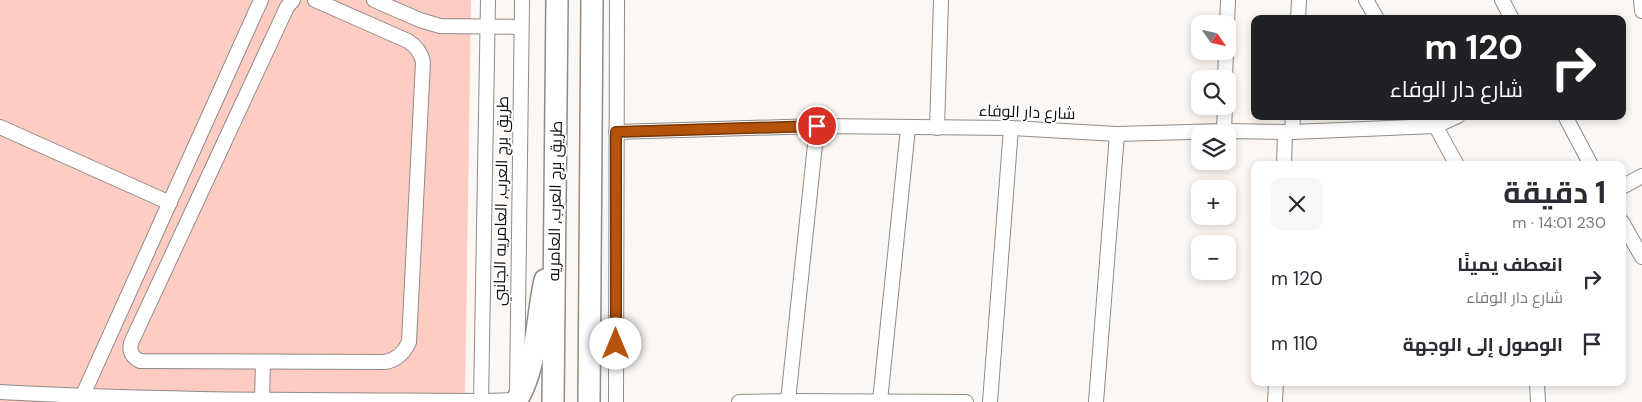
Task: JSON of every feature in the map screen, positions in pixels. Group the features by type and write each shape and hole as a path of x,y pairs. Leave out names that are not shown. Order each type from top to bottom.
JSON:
{"highway":[{"name":"طريق برج العرب, العامريه","path":"553,402 557,0"},
{"path":"589,402 592,0"},
{"path":"517,401 531,367 542,294 555,242"}],"street":[{"path":"82,396 261,0"},
{"path":"293,0 287,7 130,348 132,356 136,359 144,362 385,362 391,361 402,354 409,342 422,56 416,46 408,41 315,0"},
{"path":"374,0 430,23 449,27 521,27"},
{"path":"481,402 488,0"},
{"name":"طريق برج العرب, العامريه الجانبي","path":"517,401 522,0"},
{"path":"616,402 617,0"},
{"path":"937,128 941,0"},
{"path":"1227,15 1228,0"},
{"path":"1298,15 1299,0"},
{"path":"1366,0 1374,15"},
{"path":"1502,0 1510,15"},
{"path":"1641,0 1642,11"},
{"path":"1285,161 1292,120"},
{"path":"1567,120 1589,161"},
{"path":"1433,121 1455,161"},
{"name":"شارع دار الوفاء","path":"1236,131 1289,132 1433,121"},
{"path":"788,401 817,126"},
{"name":"شارع دار الوفاء","path":"616,132 817,126 1011,128 1117,134 1191,132"},
{"path":"0,127 170,203"},
{"path":"880,401 908,128"},
{"path":"990,402 1011,128"},
{"path":"1096,402 1117,134"},
{"path":"1626,185 1642,176"},
{"path":"1626,229 1642,257"},
{"path":"262,362 262,399"},
{"path":"1275,402 1276,386"},
{"path":"1537,386 1538,402"},
{"path":"0,392 82,396 517,401"},
{"path":"739,402 966,402"}],"shaded area":[{"path":"0,0 471,0 465,402 0,402"}],"route":[{"path":"616,344 616,132 817,126"}]}
